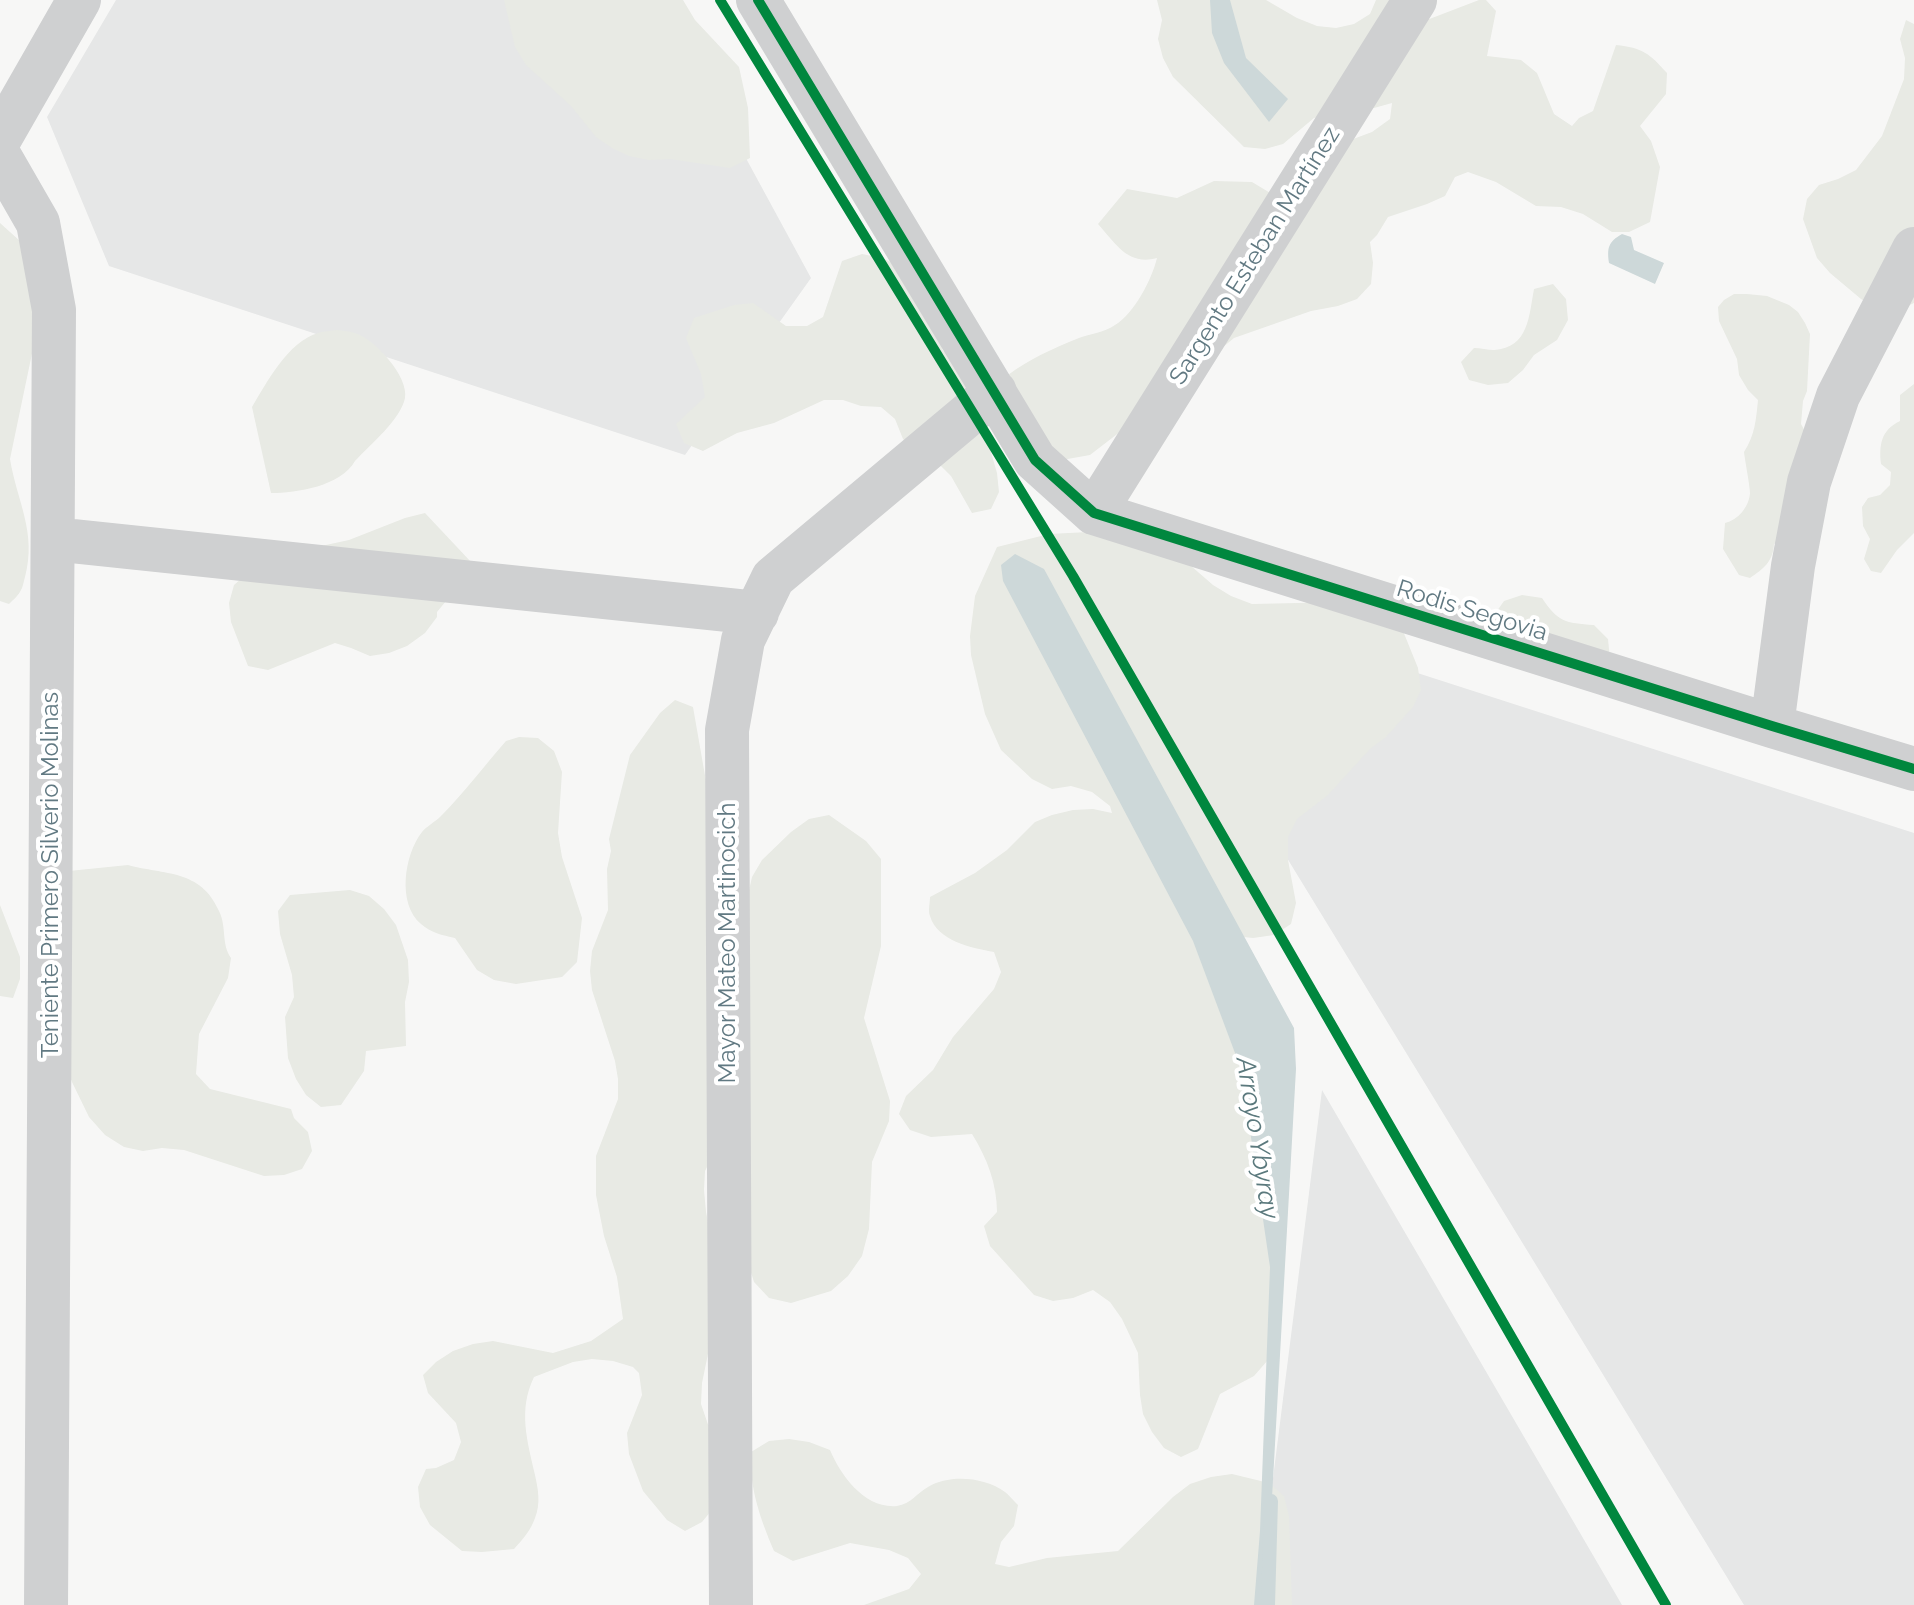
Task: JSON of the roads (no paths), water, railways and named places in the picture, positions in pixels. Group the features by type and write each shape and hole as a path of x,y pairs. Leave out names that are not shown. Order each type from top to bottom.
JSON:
{"street":[{"path":"0,138 79,0"},
{"name":"Rodis Segovia","path":"758,0 1035,460 1094,513 1914,769"},
{"name":"Sargento Esteban Martínez","path":"1094,513 1415,0"},
{"name":"Teniente Primero Silverio Molinas","path":"0,157 38,223 54,310 46,1605"},
{"path":"1772,726 1793,566 1809,482 1838,396 1914,249"},
{"name":"Mayor Mateo Martinocich","path":"731,1605 727,730 743,640 773,578 995,392"},
{"path":"53,539 757,613"}],"water":[{"path":"1210,0 1230,0 1246,58 1288,99 1269,122 1224,63 1212,33"},
{"path":"1622,234 1631,237 1634,250 1664,263 1655,284 1609,263 1610,246"},
{"path":"1015,554 1044,569 1294,1028 1296,1069 1266,1605 1254,1605 1260,1531 1270,1267 1241,1069 1193,941 1003,581 1001,565"}],"waterway":[{"name":"Arroyo Ybyray","path":"1268,1605 1271,1501"}]}
